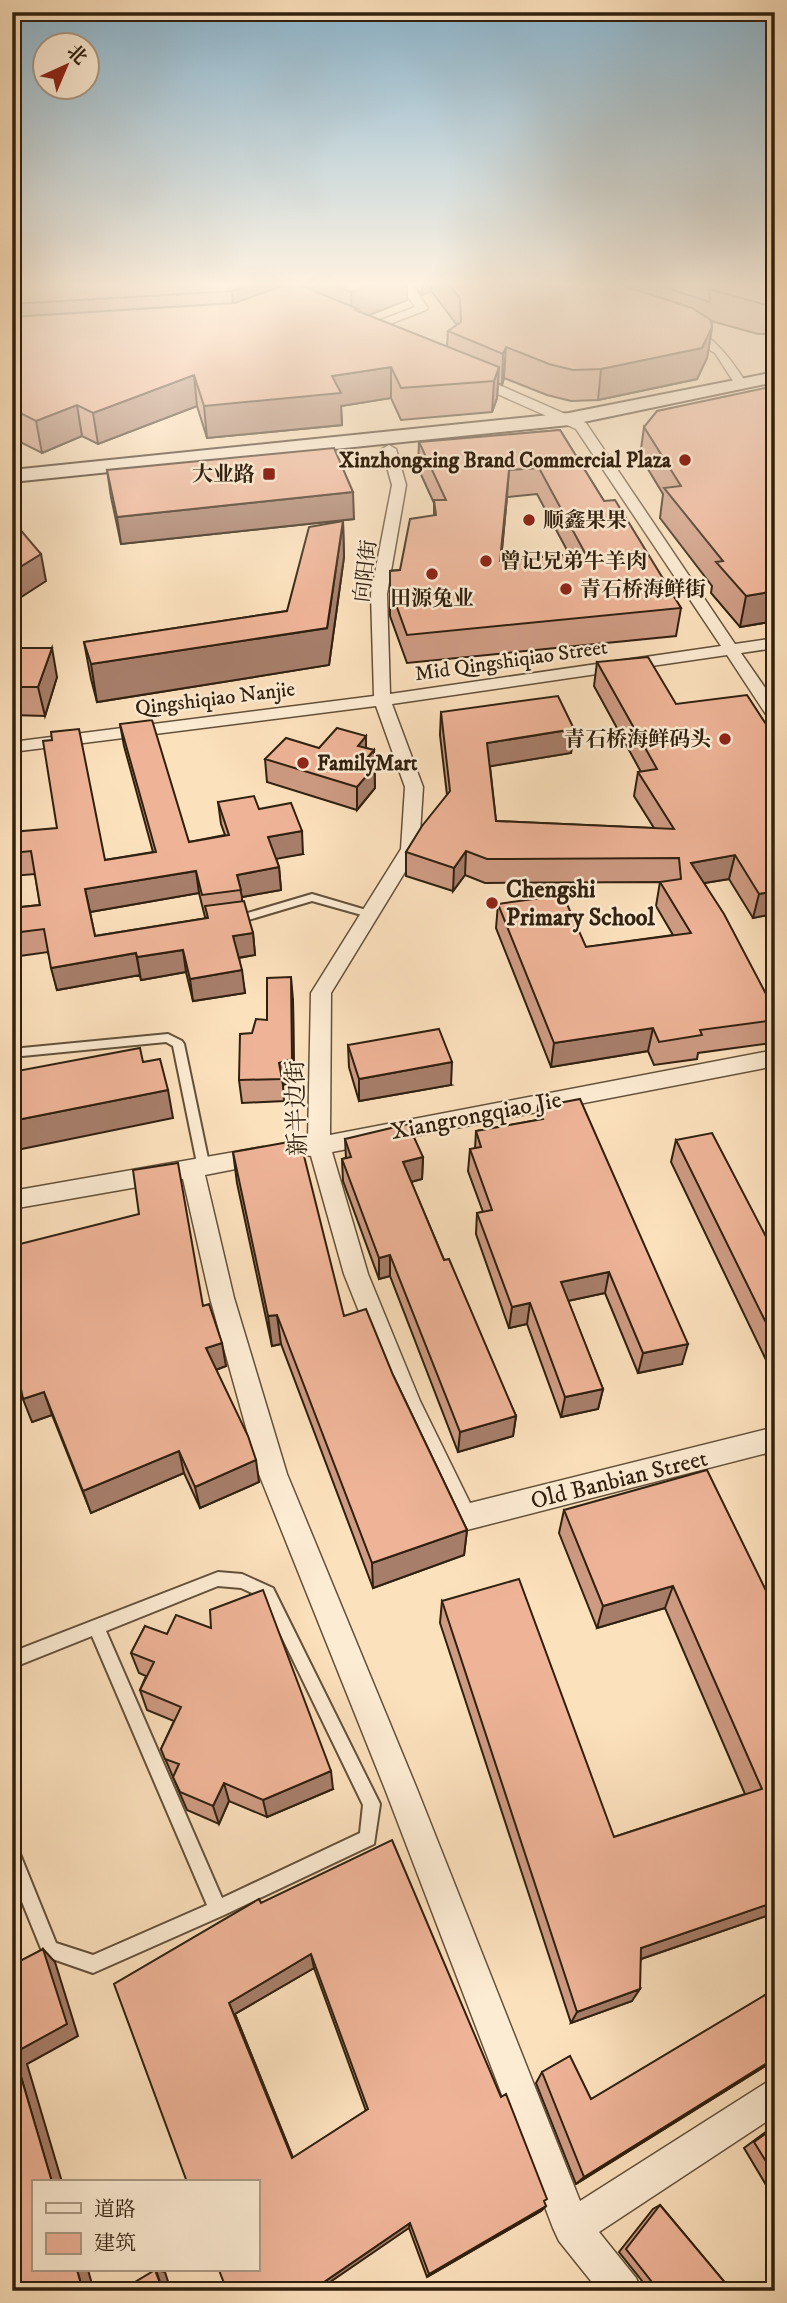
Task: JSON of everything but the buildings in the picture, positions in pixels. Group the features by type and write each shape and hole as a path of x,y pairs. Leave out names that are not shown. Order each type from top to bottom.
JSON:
{"main road":[{"path":"12,476 575,423 722,388"},
{"path":"12,487 389,449 575,423 767,388"}],"street":[{"path":"497,388 575,423 775,715"},
{"name":"向阳街","path":"382,700 379,594 399,485 389,449"},
{"path":"729,650 775,643"},
{"name":"Mid Qingshiqiao Street","path":"382,700 729,650"},
{"name":"Qingshiqiao Nanjie","path":"12,747 382,700"},
{"name":"新半边街","path":"382,700 414,787 410,849 321,993 319,1145 356,1274 408,1402 463,1518"},
{"name":"Xiangrongqiao Jie","path":"12,1200 198,1169 775,1058"},
{"path":"198,1169 222,1298 273,1474 406,1802 572,2228 622,2291"},
{"name":"Old Banbian Street","path":"463,1518 775,1439"},
{"path":"572,2228 775,2095"}],"lane":[{"path":"223,922 249,918 312,897 369,914"},
{"path":"12,1053 168,1038 178,1044 198,1169"},
{"path":"12,1660 218,1578 242,1581 268,1593 372,1804 368,1838 93,1964 50,1950 12,1855"},
{"path":"96,1627 218,1909"}],"place":[{"name":"Xinzhongxing Brand Commercial Plaza","path":"685,460"},
{"name":"大业路","path":"269,474"},
{"name":"顺鑫果果","path":"529,520"},
{"name":"曾记兄弟牛羊肉","path":"486,561"},
{"name":"田源兔业","path":"432,574"},
{"name":"青石桥海鲜街","path":"566,589"},
{"name":"青石桥海鲜码头","path":"725,739"},
{"name":"FamilyMart","path":"303,763"},
{"name":"Chengshi Primary School","path":"492,903"}]}
